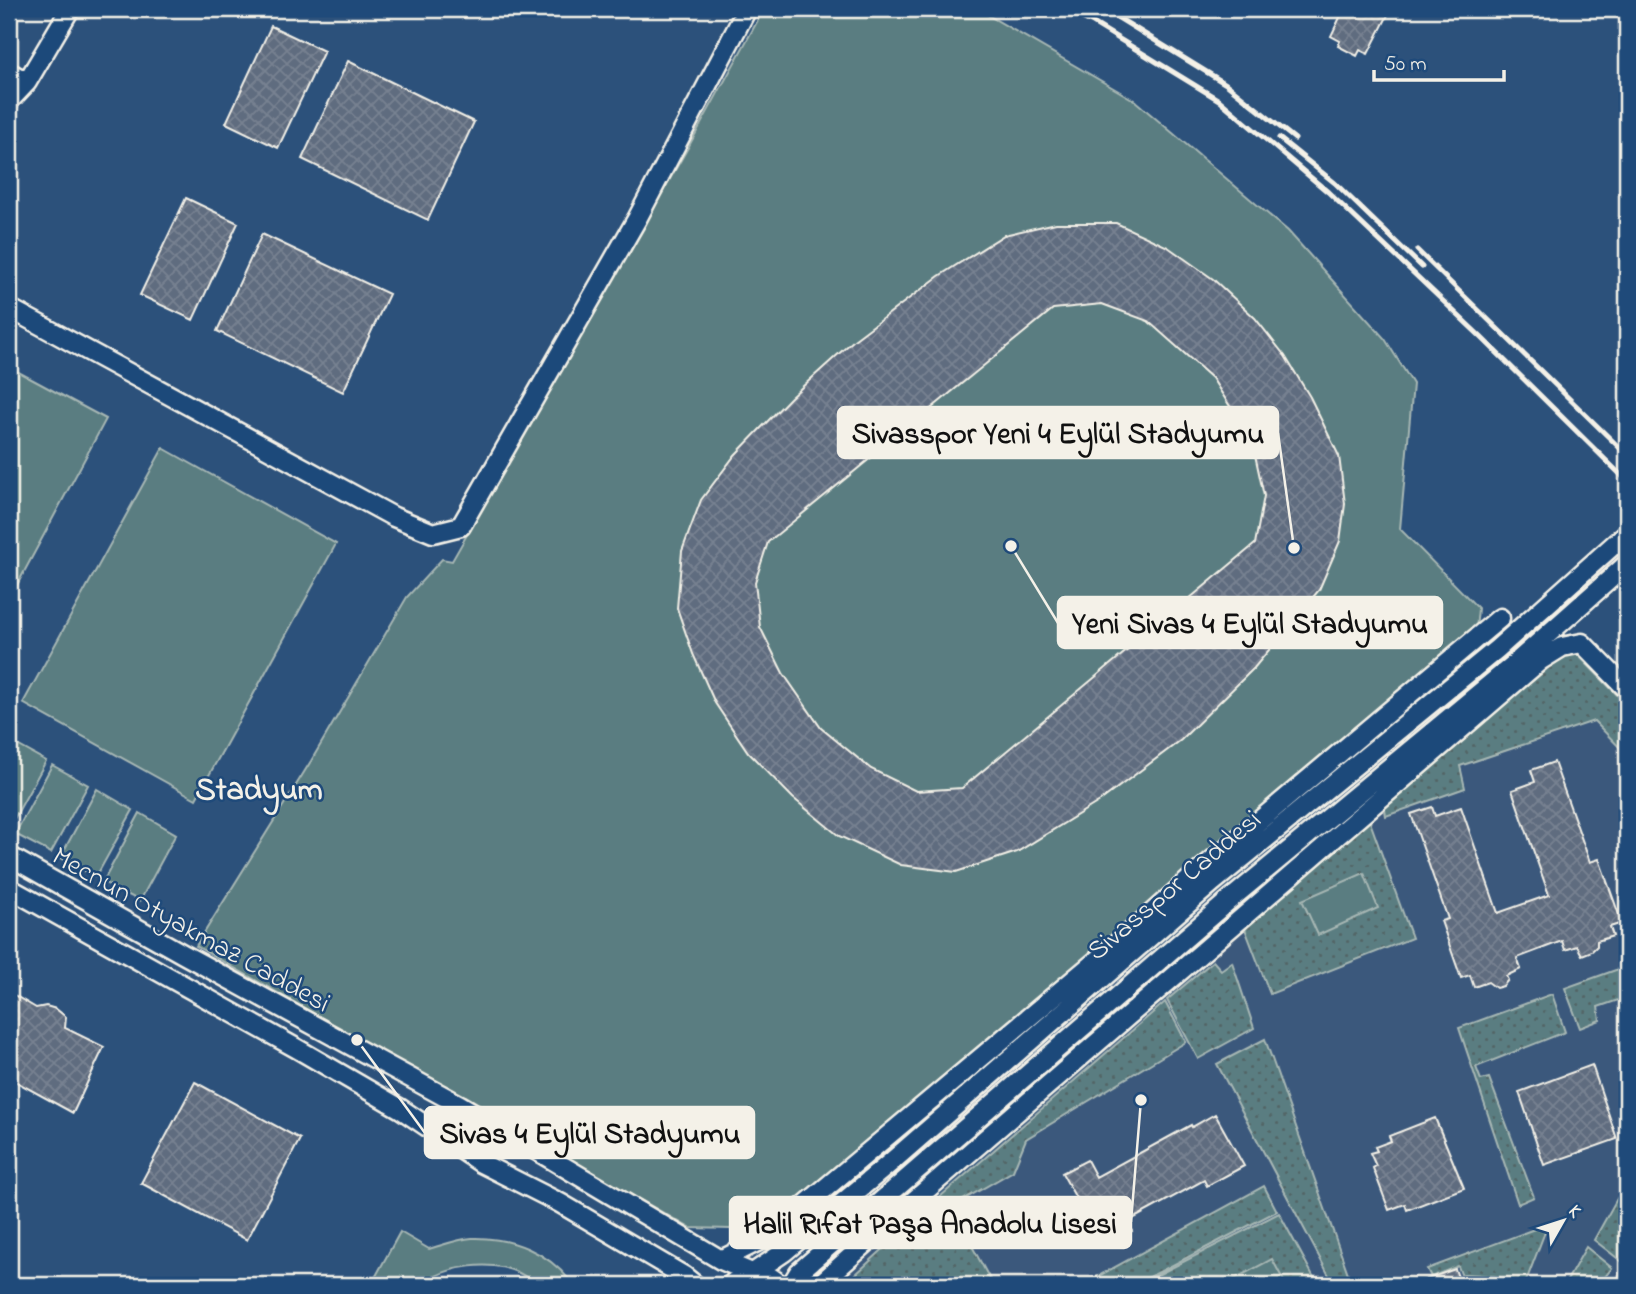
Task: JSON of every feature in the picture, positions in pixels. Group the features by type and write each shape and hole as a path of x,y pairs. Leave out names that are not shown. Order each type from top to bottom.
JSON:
{"street":[{"path":"9,100 27,82 70,9"},
{"path":"9,308 394,517 433,533 461,526 636,219 747,9"},
{"path":"9,72 27,82"},
{"name":"Sivasspor Caddesi","path":"731,1285 794,1243 890,1163 1213,883 1497,649 1627,533"},
{"name":"Sivasspor Caddesi","path":"791,1285 799,1272 1227,902 1512,666 1627,564"},
{"path":"721,1260 767,1237 1500,618"},
{"path":"819,1285 1541,660 1562,647 1581,643 1627,689"},
{"name":"Mecnun Otyakmaz Caddesi","path":"9,856 460,1105 721,1260 752,1273 768,1276 780,1285"},
{"name":"Mecnun Otyakmaz Caddesi","path":"9,888 296,1048 401,1110 481,1163 571,1210 695,1285"}],"shaded area":[{"path":"1581,650 1627,696 1627,1285 840,1285 841,1280 1555,654"}],"green space":[{"path":"764,9 974,9 1134,100 1288,231 1385,339 1413,384 1400,529 1478,608 1476,630 772,1230 690,1228 196,946 311,761 407,597 442,559 452,561"},
{"path":"9,367 106,419 9,600"},
{"path":"163,448 336,544 196,799 23,703"},
{"path":"1555,654 1577,654 1627,705 1627,755 1594,721 1460,766 1465,788 1386,816 1384,804"},
{"path":"9,742 46,761 9,828"},
{"path":"52,765 88,785 51,853 15,834"},
{"path":"97,789 133,810 96,877 60,858"},
{"path":"140,813 176,834 140,901 103,882"},
{"path":"1369,819 1412,938 1270,994 1244,926"},
{"path":"1364,873 1378,908 1318,935 1302,900"},
{"path":"1213,961 1221,970 1232,962 1254,1028 1198,1059 1167,1000"},
{"path":"1627,966 1627,997 1598,1007 1600,1020 1580,1028 1565,988"},
{"path":"1552,994 1565,1032 1476,1067 1481,1080 1489,1078 1534,1197 1518,1204 1459,1028"},
{"path":"1165,1002 1186,1042 1026,1139 1013,1171 951,1207 993,1285 844,1285 941,1196"},
{"path":"1265,1039 1352,1285 1334,1285 1217,1064"},
{"path":"1264,1186 1277,1211 1134,1285 1082,1285"},
{"path":"1627,1193 1627,1258 1621,1261 1594,1240 1619,1195"},
{"path":"1279,1213 1318,1285 1178,1285 1177,1282 1171,1285 1138,1285"},
{"path":"1548,1224 1525,1284 1493,1276 1461,1274 1458,1266 1431,1277 1427,1269"},
{"path":"400,1232 429,1249 472,1238 515,1244 541,1255 564,1273 573,1285 539,1285 510,1269 470,1266 444,1273 422,1285 371,1285"},
{"path":"1586,1247 1612,1268 1605,1277 1612,1285 1565,1284"},
{"path":"1272,1259 1286,1285 1223,1285"}],"building":[{"path":"1344,9 1391,9 1368,54 1360,50 1357,56 1338,46 1340,41 1331,36"},
{"path":"271,26 324,51 278,148 226,123"},
{"path":"348,61 474,122 428,220 302,159"},
{"path":"186,198 238,223 193,320 140,295"},
{"path":"1056,223 1116,223 1168,247 1213,279 1255,318 1285,356 1310,397 1339,456 1345,504 1340,541 1319,590 1254,668 1181,740 1100,801 1017,852 956,872 901,865 839,836 793,798 748,752 715,703 693,654 677,608 682,551 701,500 735,455 791,397 854,340 939,276 1004,235","holes":["1102,304 1148,321 1212,378 1252,441 1264,496 1255,544 962,788 916,791 871,769 821,728 783,673 760,627 755,582 768,542 1053,309"]},
{"path":"262,234 389,294 343,392 217,331"},
{"path":"1554,762 1590,862 1599,859 1622,923 1610,927 1613,936 1597,941 1597,946 1592,951 1582,955 1577,946 1565,950 1562,941 1517,958 1521,969 1506,976 1508,980 1503,986 1496,988 1488,982 1474,987 1470,975 1461,978 1441,921 1448,919 1411,814 1432,807 1435,816 1461,807 1498,913 1549,895 1512,790 1535,782 1531,770"},
{"path":"9,992 36,1008 46,1006 56,1009 66,1017 65,1028 104,1047 73,1113 9,1078"},
{"path":"1592,1065 1617,1139 1544,1165 1519,1092"},
{"path":"195,1082 300,1139 247,1240 141,1183"},
{"path":"1215,1114 1244,1166 1207,1186 1204,1180 1127,1222 1132,1231 1118,1238 1116,1234 1101,1243 1062,1173 1087,1160 1096,1177"},
{"path":"1435,1118 1464,1188 1407,1210 1405,1204 1389,1210 1370,1153 1377,1151 1375,1147 1391,1141 1389,1136"},
{"path":"1455,1269 1461,1285 1416,1285 1416,1283"}],"railway":[{"path":"1062,9 1093,23 1219,100 1328,192 1627,481"},
{"path":"1104,9 1226,84 1295,139"},
{"path":"1279,138 1335,183 1422,267"},
{"path":"1417,250 1627,455"}],"place":[{"name":"Yeni Sivas 4 Eylül Stadyumu","path":"1011,546"},
{"name":"Sivasspor Yeni 4 Eylül Stadyumu","path":"1294,548"},
{"name":"Sivas 4 Eylül Stadyumu","path":"357,1040"},
{"name":"Halil Rıfat Paşa Anadolu Lisesi","path":"1141,1100"}],"district":[{"name":"Stadyum","path":"259,788"}]}
